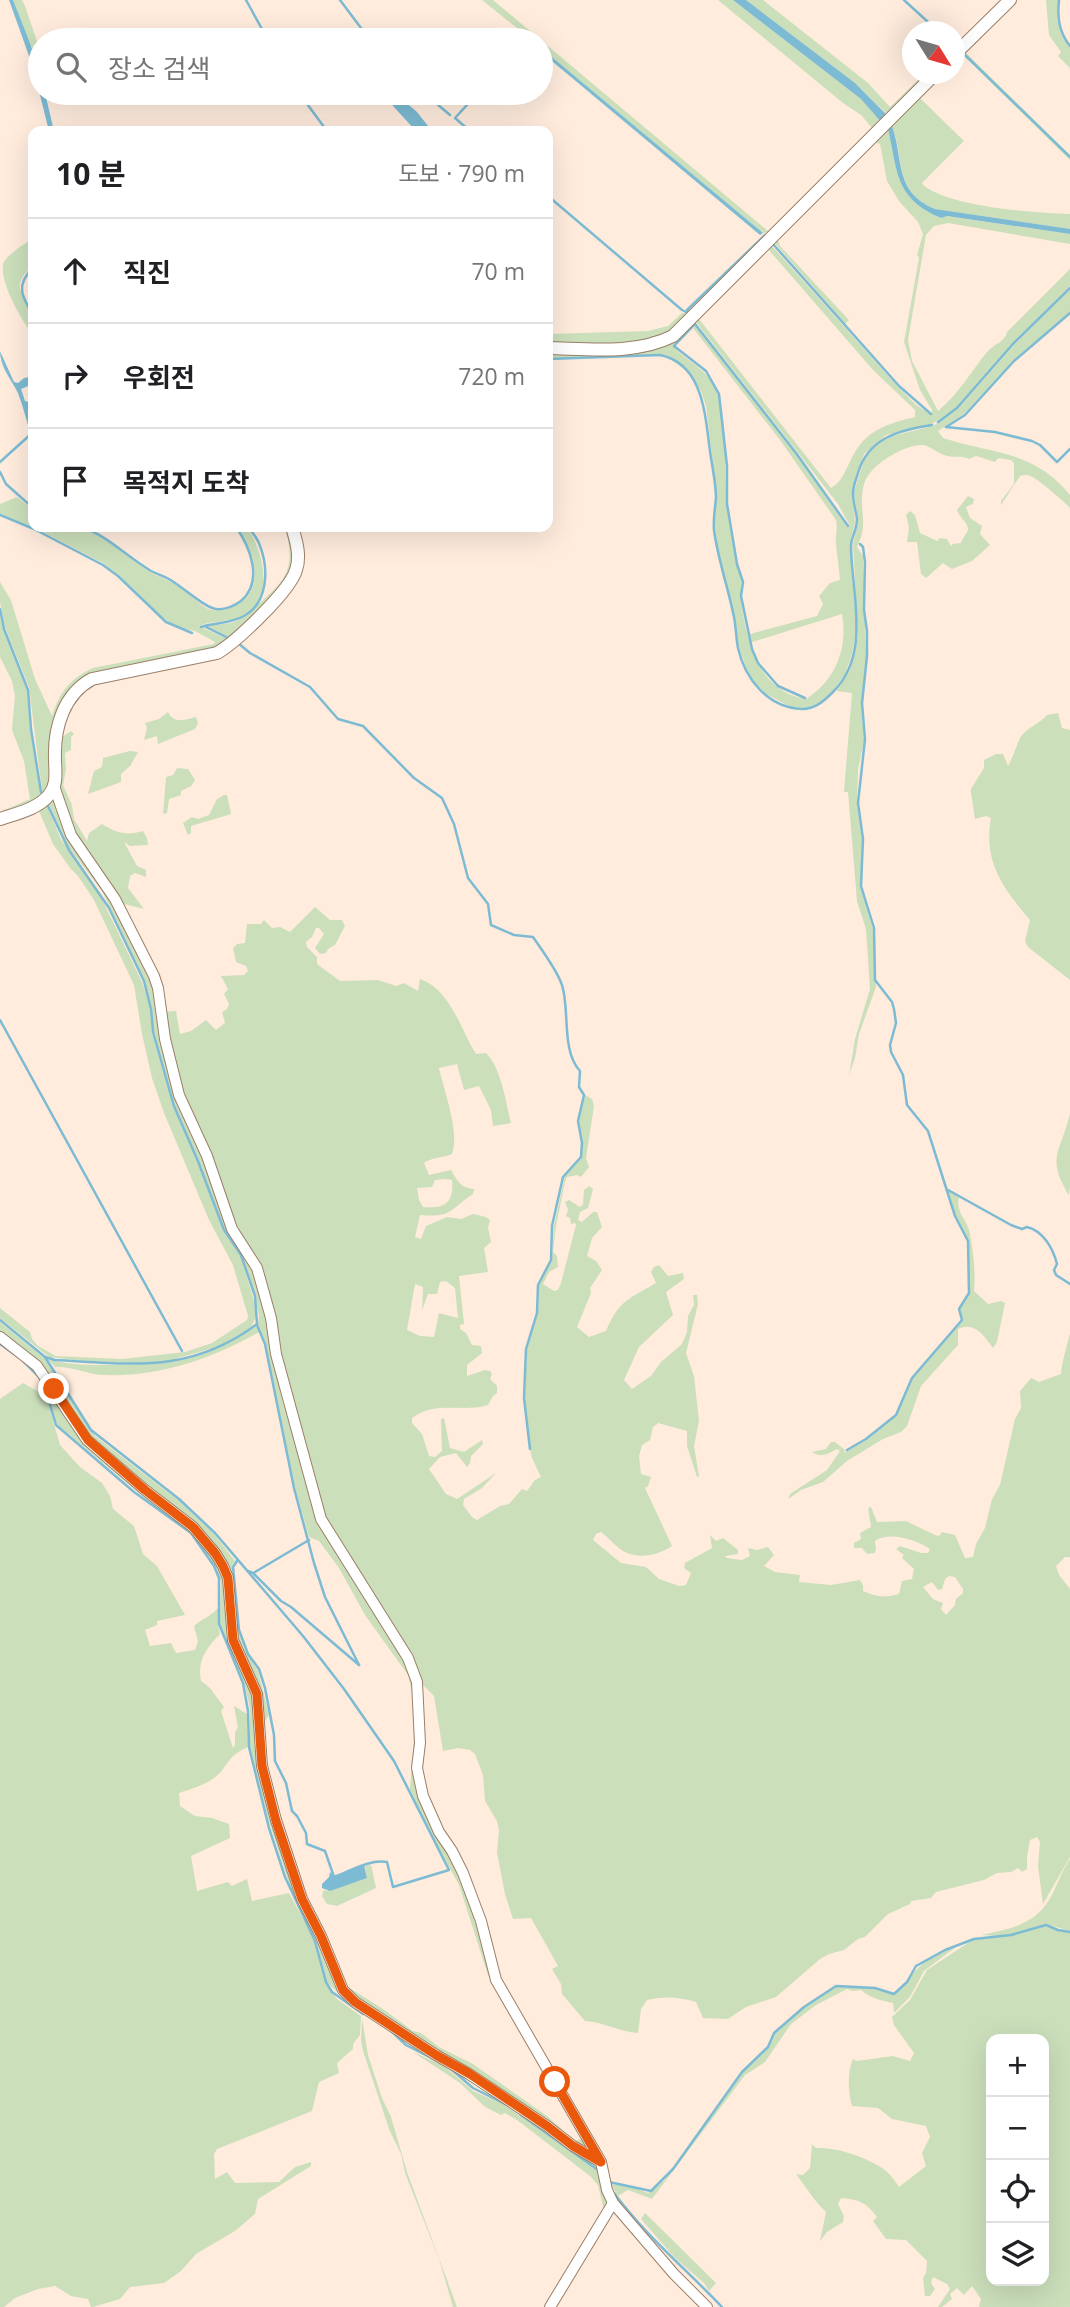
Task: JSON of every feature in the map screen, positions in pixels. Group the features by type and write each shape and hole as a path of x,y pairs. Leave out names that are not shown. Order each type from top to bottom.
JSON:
{"street":[{"path":"965,44 1010,0"},
{"path":"553,348 642,347 673,336 925,84"},
{"path":"0,820 32,807 47,797 54,786 55,738 67,703 80,685 102,676 217,653 231,645 290,582 299,555 293,532"},
{"path":"54,786 71,835 115,899 154,976 165,1039 179,1095 207,1156 232,1229 257,1268 271,1318 276,1354 321,1519 414,1671 420,1713 418,1779 432,1818 452,1851 471,1894 496,1980 601,2162 612,2203 674,2274 707,2307"},
{"path":"0,1337 37,1366 88,1440 155,1499 193,1527 223,1566 228,1578 233,1640 257,1694 262,1766 276,1821 302,1899 321,1936 343,1990 355,2002 470,2074 573,2146 601,2162"},
{"path":"550,2307 612,2203"}],"green space":[{"path":"13,0 22,0 25,6 32,28 28,28 28,43"},
{"path":"482,0 493,0 527,28 517,28"},
{"path":"718,0 733,0 861,99 881,122 673,333 631,345 553,345 553,334 648,331 668,326 682,313 688,313 872,128 861,115"},
{"path":"746,0 763,0 868,83 890,107 914,84 921,84 887,114 855,83"},
{"path":"1046,0 1058,0 1057,19 1061,34 1070,48 1070,68 1058,56 1061,52 1049,35"},
{"path":"553,50 769,232 763,233 553,58"},
{"path":"965,52 1070,155 1070,160 965,57"},
{"path":"928,84 934,84 920,98 964,141 923,185 936,193 972,204 1070,214 1070,229 935,209 913,194 907,184 892,126 888,129 902,182 908,193 927,211 941,218 946,216 1070,234 1070,244 948,223 934,226 926,235 908,340 912,361 938,411 959,390 988,351 1002,341 1007,332 1070,269 1070,286 1013,343 957,407 932,424 886,435 864,454 852,492 855,522 851,539 851,566 857,627 852,654 845,674 833,691 808,708 791,707 768,695 754,683 745,665 738,644 730,596 723,578 716,535 714,518 717,497 706,406 701,391 690,374 665,355 553,358 553,351 669,340","holes":["874,142 880,144 887,181 899,201 918,222 923,234 917,255 919,258 904,342 920,390 932,410 932,415 916,405 898,387 772,246 775,243 845,324 849,320 780,246 778,240","768,249 873,370 915,410 915,417 873,432 860,444 842,477 831,488 699,319","696,322 838,504 850,526 847,527 795,453 696,325 693,328 780,440 836,520 840,580 830,583 819,596 823,604 817,616 750,634 752,642 842,614 843,639 838,662 825,682 806,699 776,686 766,675 747,632 741,580 728,516 720,402 713,383 703,371 673,346"]},
{"path":"28,242 28,271 20,286 28,306 28,328 13,302 3,272 3,264"},
{"path":"1070,289 1070,312 1014,360 965,413 938,431 943,438 1027,461 1042,469 1070,495 1070,508 1040,482 1026,475 1020,476 1001,505 1001,501 1014,484 1014,463 1011,460 998,458 995,462 976,456 969,459 951,457 923,445 907,448 889,457 873,470 864,484 863,530 857,547 863,556 866,657 861,704 864,740 858,770 857,803 862,840 861,889 873,930 876,987 859,1034 849,1075 855,1039 870,989 866,929 857,901 848,792 844,792 852,693 837,691 850,670 858,636 853,545 858,520 854,492 865,457 877,444 888,437 933,426 958,409 1015,344"},
{"path":"968,496 974,499 973,504 966,507 970,518 982,526 980,534 990,545 972,561 952,569 943,563 926,578 921,574 917,542 907,542 909,527 906,515 910,511 915,515 920,533 937,541 940,538 947,539 951,546 961,543 968,529 957,510"},
{"path":"17,497 28,506 28,525 0,514 0,504"},
{"path":"43,532 96,534 150,572 182,589 204,607 218,610 235,606 245,599 251,590 254,580 252,558 240,532 250,532 262,564 262,590 258,601 249,611 237,618 199,626 227,639 210,650 73,687 49,785 33,800 0,817 0,812 30,799 24,761 12,730 15,696 12,681 0,657 0,615 3,630 27,690 30,730 40,791 42,790 29,687 5,627 0,602 0,582 11,600 35,679 52,716 67,687 93,668 215,642 195,631 176,627 103,563"},
{"path":"286,532 289,532 293,559 290,571 261,611 227,639 206,626 231,623 245,617 273,591 288,568"},
{"path":"168,712 177,720 196,717 198,723 195,729 158,744 157,736 144,740 147,728 145,723 159,719"},
{"path":"1058,713 1062,728 1070,730 1070,980 1028,947 1025,941 1030,920 997,874 990,848 991,818 986,816 975,819 971,793 984,768 984,760 996,754 1003,754 1008,766 1020,738 1047,715"},
{"path":"71,731 74,734 71,737 71,750 65,753 63,785 72,805 74,819 87,841 89,833 102,824 122,833 143,831 148,845 130,846 124,842 137,866 146,870 146,877 135,873 130,876 128,888 144,909 120,903 80,845 59,799 61,738"},
{"path":"130,751 138,752 130,766 121,774 121,782 88,794 94,771 102,767 103,758"},
{"path":"177,768 188,769 195,780 191,786 181,791 181,795 169,799 167,813 163,814 166,777 173,775"},
{"path":"227,795 231,814 191,826 191,833 188,835 183,823 192,817 198,819 209,815 217,799"},
{"path":"48,799 56,802 80,858 107,893 154,989 175,1094 229,1229 253,1271 262,1300 283,1403 317,1518 406,1659 414,1683 416,1747 414,1777 417,1788 435,1832 468,1897 488,1969 498,1992 488,1975 459,1885 410,1789 414,1741 412,1692 408,1675 365,1615 339,1568 319,1541 309,1537 295,1487 266,1344 258,1324 255,1296 242,1254 224,1228 199,1160 175,1106 149,1004 152,1034 174,1108 198,1162 223,1231 241,1257 256,1317 251,1327 220,1346 161,1363 91,1362 49,1357 0,1318 0,1308 30,1332 38,1346 56,1356 122,1359 185,1352 212,1343 247,1320 248,1316 233,1265 209,1220 164,1113 152,1078 134,985 94,900 53,844 39,811 0,825 0,822 34,809","holes":["48,803 67,845 102,891 145,981 149,1002 100,895 61,839 46,804"]},
{"path":"315,907 330,920 342,920 345,926 335,945 326,953 320,954 315,948 324,934 319,928 316,928 306,942 307,947 317,957 317,964 340,981 378,980 396,986 404,983 418,991 420,979 430,984 454,1011 476,1054 486,1053 499,1076 511,1123 493,1126 491,1110 479,1086 464,1090 457,1064 439,1068 453,1123 454,1145 452,1154 424,1163 429,1175 451,1170 460,1183 474,1189 473,1194 450,1212 420,1215 415,1237 421,1239 426,1226 447,1217 461,1219 473,1214 490,1220 488,1228 491,1242 484,1248 488,1272 459,1276 464,1324 460,1325 460,1329 466,1333 472,1345 481,1346 482,1353 467,1365 467,1376 490,1371 490,1379 497,1386 497,1393 488,1405 440,1408 412,1418 412,1423 422,1434 429,1456 435,1457 442,1451 441,1419 444,1418 450,1448 464,1452 482,1440 483,1444 471,1456 467,1467 456,1453 440,1457 429,1469 446,1494 457,1499 496,1473 482,1488 464,1499 463,1505 477,1520 500,1506 509,1504 522,1489 527,1491 535,1480 541,1477 530,1448 525,1397 527,1348 538,1312 539,1284 552,1260 554,1226 565,1176 582,1156 579,1120 585,1095 592,1099 594,1106 586,1158 589,1167 581,1177 567,1177 565,1182 553,1252 557,1256 558,1267 549,1272 543,1284 554,1291 558,1290 576,1225 571,1224 570,1218 566,1216 568,1210 565,1202 569,1200 580,1207 583,1204 584,1190 589,1186 593,1189 588,1208 580,1212 578,1220 582,1222 593,1212 597,1212 602,1227 592,1238 587,1256 596,1261 602,1270 590,1288 591,1293 577,1327 589,1337 606,1331 620,1306 656,1283 651,1272 654,1267 659,1265 668,1276 683,1273 684,1279 666,1292 673,1315 639,1347 624,1380 632,1389 651,1376 661,1362 682,1344 687,1332 688,1316 694,1305 693,1295 697,1295 698,1304 686,1353 694,1376 699,1421 694,1446 699,1476 697,1477 687,1446 687,1431 658,1423 653,1427 650,1440 642,1445 639,1456 641,1474 651,1477 645,1488 672,1546 655,1554 635,1555 623,1551 601,1532 596,1534 593,1540 621,1563 646,1567 659,1579 679,1586 686,1585 691,1573 684,1568 685,1563 712,1548 710,1535 716,1541 723,1538 738,1550 738,1554 725,1556 727,1558 742,1560 750,1556 748,1548 757,1550 768,1547 774,1555 764,1566 775,1572 800,1575 799,1582 831,1585 860,1580 863,1591 876,1596 899,1594 902,1581 912,1579 914,1569 896,1549 900,1546 928,1553 930,1549 895,1537 875,1541 875,1553 867,1554 862,1548 854,1548 854,1543 861,1539 860,1533 871,1527 868,1508 871,1507 877,1522 906,1521 935,1535 939,1536 942,1532 955,1535 965,1558 973,1557 976,1544 985,1528 992,1499 1000,1485 1015,1419 1021,1408 1020,1391 1031,1378 1039,1382 1061,1374 1070,1333 1070,1557 1065,1557 1056,1566 1059,1575 1070,1589 1070,1857 1043,1904 1038,1866 1040,1842 1037,1837 1030,1840 1027,1869 1022,1872 1018,1868 1011,1872 997,1873 984,1880 936,1892 931,1898 911,1901 910,1904 888,1914 865,1937 844,1950 820,1959 776,1997 746,2007 728,2019 703,2018 696,2002 672,1998 654,1999 647,2000 641,2009 638,2033 631,2032 585,2021 562,1994 561,1984 552,1969 558,1966 531,1918 513,1919 497,1853 497,1821 485,1801 483,1775 475,1754 470,1750 458,1748 443,1751 434,1696 418,1680 326,1527 259,1268 233,1228 190,1118 163,1012 176,1011 180,1034 191,1031 206,1020 216,1030 225,1023 222,1012 229,1004 224,994 228,989 221,976 244,975 248,971 246,966 236,962 233,948 237,944 245,943 247,924 261,924 264,920 272,928 280,927 290,932","holes":["435,1180 452,1180 447,1203 437,1207 423,1207 417,1188 432,1187","446,1281 455,1288 458,1318 439,1313 434,1337 420,1336 407,1330 415,1284 423,1287 422,1310 428,1294 437,1294 440,1282","949,1576 955,1577 963,1589 963,1593 946,1615 941,1609 943,1603 933,1599 923,1587 932,1582 938,1590 942,1589"]},
{"path":"1070,1113 1069,1195 1058,1171 1057,1162"},
{"path":"948,1191 959,1197 960,1212 969,1229 974,1262 974,1291 988,1304 1001,1301 1005,1303 997,1342 993,1348 974,1328 958,1329 958,1345 921,1386 907,1426 901,1432 883,1439 847,1461 823,1482 801,1490 788,1499 790,1494 827,1470 840,1451 837,1449 821,1455 812,1452 826,1449 831,1442 835,1442 845,1450 844,1453 867,1440 897,1415 913,1378 962,1321 960,1308 969,1293 968,1240"},
{"path":"0,1322 45,1359 95,1436 179,1501 214,1534 235,1561 232,1565 238,1631 244,1648 258,1671 269,1715 265,1721 263,1763 262,1727 241,1656 221,1559 97,1447 59,1392 0,1335"},
{"path":"256,1326 259,1332 204,1358 145,1373 103,1375 55,1367 48,1359 93,1365 167,1362 202,1354"},
{"path":"0,1338 25,1356 44,1376 87,1443 201,1537 222,1567 232,1640 255,1694 261,1767 268,1797 301,1900 342,1991 341,1996 327,1982 316,1939 292,1893 268,1818 250,1747 250,1709 246,1690 220,1626 221,1582 216,1568 192,1532 146,1499 58,1425 42,1380 26,1362 0,1343"},
{"path":"23,1383 46,1396 60,1445 80,1467 102,1483 110,1496 113,1509 134,1526 143,1554 157,1566 185,1615 157,1621 157,1625 145,1630 150,1646 171,1643 176,1653 195,1650 198,1641 194,1626 218,1608 220,1634 204,1655 200,1667 201,1681 210,1688 224,1707 221,1711 233,1748 238,1728 234,1706 247,1714 248,1747 233,1756 214,1778 179,1793 180,1806 195,1816 229,1824 230,1838 191,1856 197,1891 228,1882 232,1886 247,1879 252,1901 289,1893 313,1937 329,1989 337,1999 361,2016 360,2035 353,2044 353,2049 337,2063 339,2073 319,2082 312,2111 217,2149 214,2154 215,2179 227,2172 235,2183 279,2182 295,2167 311,2162 311,2166 258,2199 255,2214 235,2231 196,2254 181,2271 164,2283 130,2287 120,2299 93,2307 88,2299 71,2296 55,2286 38,2289 0,2307 0,1399"},
{"path":"1070,1859 1070,1931 1046,1924 1010,1935 1043,1927 1070,1932 1070,2307 979,2307 981,2299 972,2286 964,2295 957,2288 950,2294 952,2299 938,2307 950,2289 947,2284 933,2277 931,2283 935,2289 930,2296 925,2296 923,2278 927,2261 906,2240 886,2239 873,2221 877,2217 862,2203 841,2198 838,2204 844,2216 843,2222 827,2232 820,2241 826,2212 796,2174 803,2175 810,2168 812,2144 816,2148 842,2151 870,2161 887,2172 899,2187 926,2166 922,2153 930,2137 926,2126 892,2119 878,2108 852,2106 849,2082 853,2059 857,2061 893,2056 910,2061 914,2053 894,2025 892,2017 910,2000 927,1970 974,1939 998,1936 981,1935 1019,1925 1043,1909"},
{"path":"371,1865 376,1888 337,1906 327,1904 322,1896 324,1889 326,1891 367,1878 365,1866"},
{"path":"306,1903 312,1909 348,1987 413,2031 421,2033 439,2047 473,2064 547,2116 575,2141 582,2139 585,2144 579,2147 550,2124 465,2067 441,2056 351,1996 345,1990"},
{"path":"957,1946 924,1971 910,1997 894,2013 893,2003 880,2000 861,1990 847,1989 816,2005 791,2024 765,2062 745,2075 652,2199 628,2190 618,2196 611,2184 629,2186 648,2193 664,2181 743,2072 769,2047 775,2033 804,2007 837,1986 875,1989 895,1995 929,1959"},
{"path":"362,2018 368,2055 382,2098 457,2307 453,2307 439,2259 405,2173 401,2154 389,2129 363,2051"},
{"path":"413,2052 444,2066 473,2091 503,2104 595,2169 605,2189 604,2211 598,2185 590,2176 517,2120 485,2107 460,2083"},
{"path":"645,2213 716,2283 709,2291 641,2219"}],"water":[{"path":"9,0 13,0 28,38 28,53"},
{"path":"733,0 746,0 855,83 887,115 881,122 861,99"},
{"path":"553,58 763,233 760,235 553,62"},
{"path":"42,105 48,105 53,126 48,126"},
{"path":"409,105 428,126 411,126 393,106"},
{"path":"892,126 903,174 913,194 922,202 935,209 1070,229 1070,234 947,216 941,218 926,210 915,202 901,182 888,129"},
{"path":"0,351 14,382 18,383 28,377 28,386 21,389 25,401 28,402 28,426 18,393 0,357"},
{"path":"364,1865 367,1878 330,1891 322,1888 330,1872 334,1877"}],"waterway":[{"path":"246,0 261,28"},
{"path":"340,0 361,28"},
{"path":"904,0 927,21"},
{"path":"1059,0 1060,24 1070,46"},
{"path":"965,55 1070,157"},
{"path":"308,105 323,126"},
{"path":"438,105 450,115"},
{"path":"464,126 455,118 467,105"},
{"path":"553,200 688,313 687,310 765,235"},
{"path":"773,244 899,386 931,414"},
{"path":"28,273 22,286 28,306"},
{"path":"938,422 957,408 1013,344 1070,288"},
{"path":"946,427 965,415 1014,361 1070,313"},
{"path":"805,698 778,686 758,663 752,649 741,596 743,582 737,564 727,504 727,466 719,394 706,371 674,346 695,324 796,453 848,526"},
{"path":"553,359 660,355 675,360 694,380 704,408 715,480 716,541 741,659 752,681 760,690 790,707 807,709 823,701 845,676 852,659 857,622 851,545 857,519 853,490 863,461 869,451 886,438 932,425"},
{"path":"946,427 995,432 1032,441 1057,462 1070,449"},
{"path":"0,462 28,437"},
{"path":"0,472 6,484 28,504"},
{"path":"0,515 28,527"},
{"path":"40,532 103,565 166,622 192,633"},
{"path":"92,532 206,605 219,609 241,601 252,584 250,554 239,532"},
{"path":"201,627 244,616 258,603 264,585 265,565 258,541 252,532"},
{"path":"847,1450 896,1415 912,1378 962,1320 959,1309 969,1293 968,1241 955,1216 928,1131 907,1105 903,1075 891,1052 890,1045 896,1023 894,1009 892,1002 875,980 874,928 861,886 863,839 858,803 865,739 862,703 867,631 864,610 865,562 860,544"},
{"path":"0,609 4,629 28,690 41,792"},
{"path":"206,627 228,638"},
{"path":"238,643 250,653 310,687 338,719 363,726 414,778 442,798 454,824 468,878 488,904 491,925 514,935 533,937 562,985 570,1052 580,1071 579,1087 584,1095 578,1121 582,1143 581,1157 563,1177 552,1226 551,1260 538,1285 537,1313 526,1349 524,1398 530,1449"},
{"path":"0,1320 45,1357 55,1360 136,1364 184,1358 208,1351 257,1324 255,1296 241,1255 224,1230 174,1106 153,1032 144,981 109,908 69,850 47,804"},
{"path":"0,1020 182,1351"},
{"path":"948,1190 1011,1225 1038,1232 1053,1252 1057,1264 1054,1270 1056,1275 1070,1284"},
{"path":"257,1325 265,1344 294,1488 314,1563 325,1597 359,1665"},
{"path":"0,1344 18,1357"},
{"path":"45,1357 91,1430 179,1499 215,1533 303,1636 394,1761 449,1870 393,1887 387,1862 367,1864 334,1877 325,1851 307,1844 306,1833 292,1811 286,1783 275,1761 274,1735 259,1669 248,1654 239,1630 233,1567 237,1561"},
{"path":"23,1361 38,1376"},
{"path":"44,1385 56,1425 134,1492 191,1533 214,1566 219,1578 219,1624 243,1683 248,1711 249,1747 269,1828 285,1877 315,1941 326,1982 332,1992 363,2014"},
{"path":"255,1572 309,1540"},
{"path":"248,1571 359,1665"},
{"path":"609,2182 651,2191 673,2169 742,2072 768,2047 774,2033 804,2007 836,1986 875,1988 894,1994 907,1982 916,1966 945,1950 974,1939 1011,1935 1046,1925 1070,1932"},
{"path":"390,2030 406,2045 443,2064"},
{"path":"451,2069 473,2088 507,2105"},
{"path":"521,2115 598,2170"},
{"path":"614,2193 652,2238 722,2307"}],"route":[{"path":"54,1389 77,1425 99,1452 193,1527 206,1540 223,1566 228,1578 233,1640 257,1694 262,1766 276,1821 302,1899 321,1936 343,1990 355,2002 470,2074 573,2146 601,2162 555,2082"}]}
